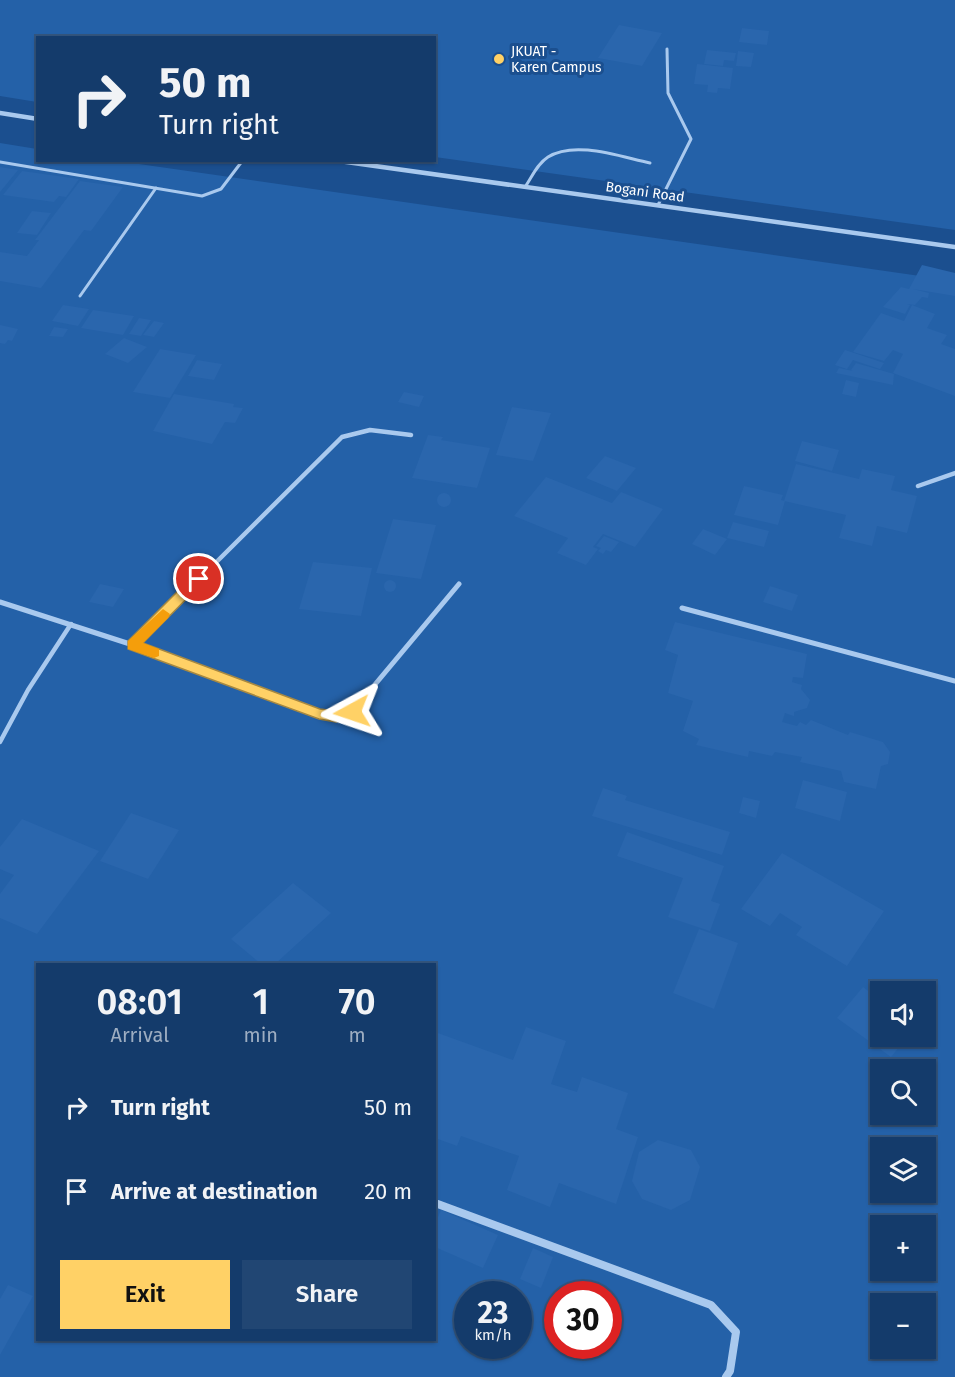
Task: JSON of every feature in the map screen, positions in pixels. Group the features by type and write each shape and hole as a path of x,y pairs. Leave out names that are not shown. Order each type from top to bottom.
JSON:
{"street":[{"path":"0,113 36,119"},
{"name":"Bogani Road","path":"346,162 955,246"},
{"path":"0,602 133,645 319,714 336,717 352,712 459,584"},
{"path":"682,608 955,681"},
{"path":"436,1203 711,1305 736,1332 730,1371 726,1377"}],"lane":[{"path":"658,205 691,139 668,93 667,49"},
{"path":"525,187 549,156 567,150 651,163"},
{"path":"0,162 156,188 213,195 221,191 242,162"},
{"path":"80,296 156,188"},
{"path":"133,645 342,438 370,429 411,435"},
{"path":"918,486 955,473"},
{"path":"0,742 28,690 71,624"}],"shaded area":[{"path":"0,0 955,0 955,230 436,157 436,36 36,36 36,102 0,96"},
{"path":"0,143 36,149 36,162 125,162 955,281 955,1377 0,1377"}],"building":[{"path":"619,25 662,33 642,66 598,58"},
{"path":"742,28 769,31 767,45 739,42"},
{"path":"707,50 736,53 734,61 724,60 723,66 704,64"},
{"path":"738,51 754,53 751,67 736,66"},
{"path":"697,64 733,68 730,89 718,88 717,93 707,92 708,85 694,84"},
{"path":"0,167 18,170 0,192"},
{"path":"22,171 79,179 66,197 59,196 54,202 3,195"},
{"path":"80,181 123,187 91,231 84,230 41,288 0,281 0,252 27,256 39,240 35,240"},
{"path":"32,211 51,213 37,235 17,233"},
{"path":"922,265 955,273 955,296 913,289 929,293 928,298 922,297 915,305 907,304 910,305 905,314 883,307 901,287 909,289"},
{"path":"63,305 89,309 78,326 52,321"},
{"path":"912,305 935,314 927,328 947,335 941,344 955,349 955,396 893,373 903,354 893,350 884,361 853,352 881,313 904,321"},
{"path":"93,310 134,316 123,335 81,328"},
{"path":"139,318 151,320 141,336 129,334"},
{"path":"154,321 164,323 154,337 143,335"},
{"path":"0,325 18,329 12,341 8,340 5,344 0,343"},
{"path":"54,327 68,329 63,337 49,336"},
{"path":"124,338 147,347 128,363 105,354"},
{"path":"160,349 196,355 170,398 133,392"},
{"path":"845,350 884,363 880,369 853,360 847,369 835,365"},
{"path":"197,360 222,364 214,380 188,376"},
{"path":"856,363 894,374 893,385 836,373 839,368 853,371 851,370"},
{"path":"846,380 859,383 856,397 842,394"},
{"path":"404,392 424,396 419,407 398,402"},
{"path":"174,394 234,404 233,407 243,408 235,423 225,422 212,444 153,431"},
{"path":"512,407 551,413 533,461 496,455"},
{"path":"428,435 443,437 441,440 490,448 477,488 412,478"},
{"path":"802,441 839,450 832,471 795,461"},
{"path":"605,456 636,468 617,491 586,478"},
{"path":"796,464 859,479 862,469 895,476 891,490 917,496 907,533 877,526 872,546 839,538 846,515 784,501"},
{"path":"546,477 612,503 621,492 663,509 635,547 603,534 593,547 598,549 586,565 557,553 568,538 514,516"},
{"path":"744,486 783,495 781,500 785,501 778,525 734,515"},
{"path":"441,493 447,493 451,500 447,507 441,507 437,503 437,497"},
{"path":"393,519 436,525 421,579 376,573"},
{"path":"733,522 769,531 764,547 727,538"},
{"path":"703,529 727,539 715,555 692,544"},
{"path":"604,536 619,542 611,552 606,550 603,554 598,551 601,548 596,546"},
{"path":"313,562 372,568 361,616 299,609"},
{"path":"392,580 395,581 395,591 388,592 385,591 384,584 385,581"},
{"path":"100,584 124,589 113,607 89,602"},
{"path":"770,586 798,595 792,611 763,602"},
{"path":"675,622 807,654 803,678 793,677 792,682 802,685 801,689 810,700 807,708 794,712 794,716 785,713 782,722 797,726 800,722 806,725 811,720 848,735 850,732 883,742 890,752 888,764 881,766 876,789 844,782 841,771 800,762 802,757 775,752 772,756 749,751 748,757 696,745 699,739 683,731 693,701 668,693 678,655 665,650"},
{"path":"803,780 847,792 840,821 795,808"},
{"path":"603,788 627,796 625,800 730,832 722,855 592,816"},
{"path":"743,797 760,801 756,818 739,813"},
{"path":"131,813 179,830 148,879 100,861"},
{"path":"22,819 99,851 37,934 0,918 0,894 14,875 0,869 0,847"},
{"path":"627,832 724,866 711,901 720,904 710,931 668,917 683,878 617,856"},
{"path":"782,853 884,911 847,966 796,935 802,927 780,913 770,926 741,909"},
{"path":"293,883 331,913 276,963 260,963 231,939"},
{"path":"699,929 738,943 714,1009 673,993"},
{"path":"863,987 870,992 870,1042 837,1018"},
{"path":"526,1027 566,1041 551,1084 577,1092 582,1077 628,1093 616,1129 638,1137 616,1204 559,1183 550,1207 507,1190 519,1156 461,1136 457,1146 436,1138 436,1032 513,1060"},
{"path":"877,1047 899,1047 891,1057"},
{"path":"658,1140 691,1150 700,1167 690,1200 671,1210 642,1199 632,1181 639,1152"},
{"path":"441,1210 498,1235 483,1268 436,1247 436,1222"},
{"path":"533,1248 553,1257 541,1288 532,1284 532,1281 520,1279"},
{"path":"8,1285 33,1296 0,1355 0,1299"}],"slow traffic":[{"path":"154,653 133,645 163,614"}],"place":[{"name":"JKUAT - Karen Campus","path":"499,59"}],"route":[{"path":"199,579 133,645 319,714 336,717 352,712"}]}
